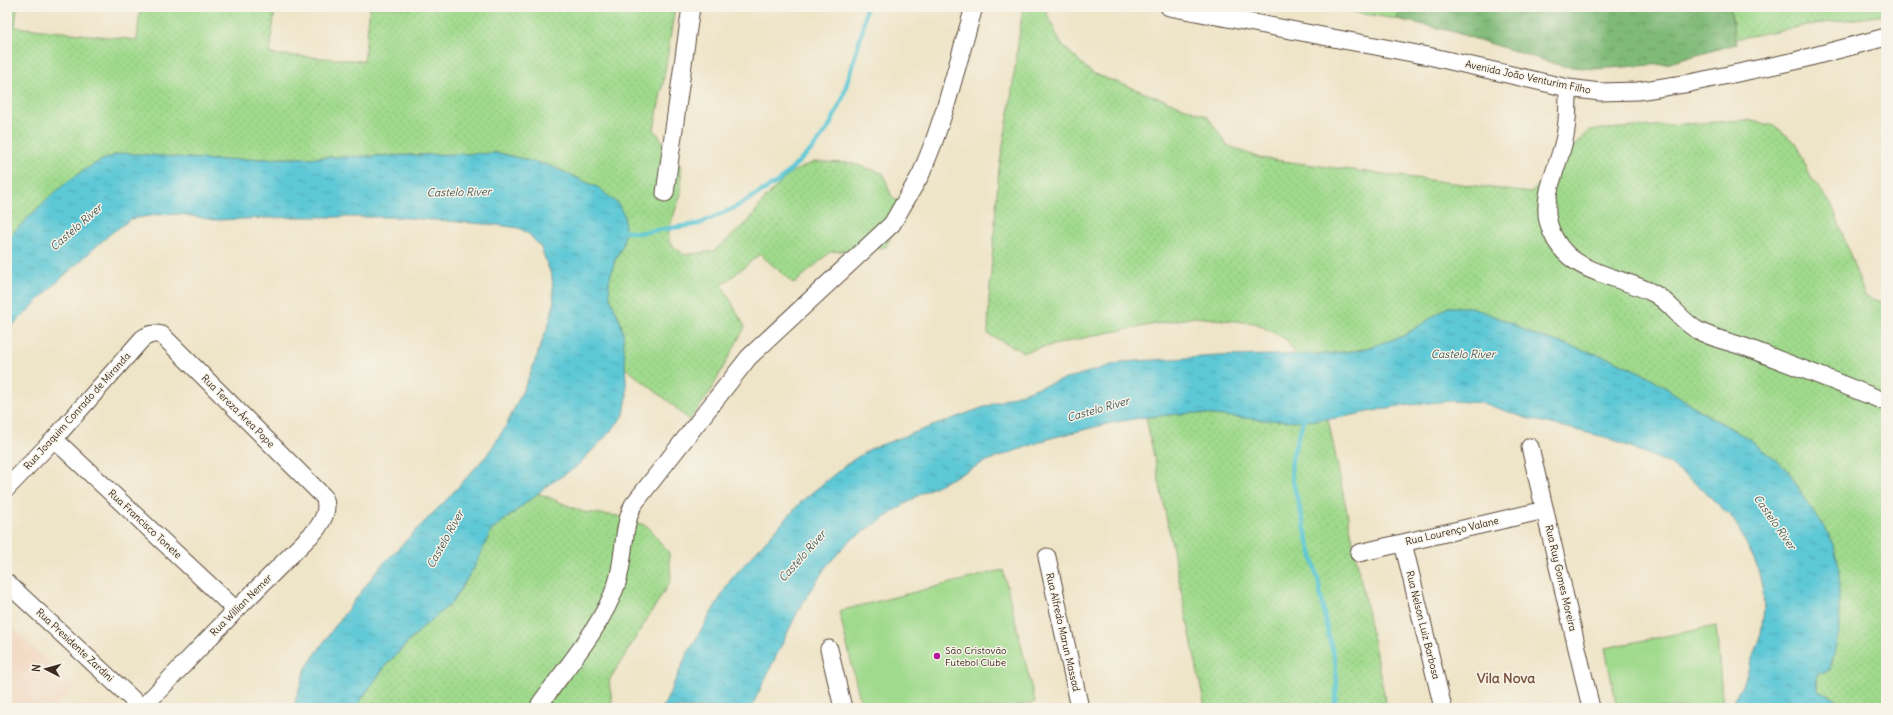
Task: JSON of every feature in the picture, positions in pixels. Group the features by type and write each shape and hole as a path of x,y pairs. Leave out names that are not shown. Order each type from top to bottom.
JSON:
{"street":[{"path":"664,193 691,7"},
{"path":"540,704 589,636 611,597 617,581 624,549 628,517 633,505 749,358 892,224 921,174 933,144 974,7"},
{"name":"Avenida João Venturim Filho","path":"1169,7 1433,57 1568,88 1600,92 1638,91 1690,83 1796,61 1886,37"},
{"path":"1568,88 1565,138 1550,187 1547,208 1552,232 1562,250 1576,263 1604,276 1655,294 1684,321 1701,332 1751,349 1886,402"},
{"name":"Rua Tereza Área Pope","path":"148,335 155,333 162,335 324,497"},
{"name":"Rua Joaquim Conrado de Miranda","path":"7,488 54,439 142,339 148,335"},
{"name":"Rua Francisco Tonete","path":"54,439 236,610"},
{"name":"Rua Ruy Gomes Moreira","path":"1530,447 1591,708"},
{"name":"Rua Willian Nemer","path":"142,708 236,610 316,530 325,514 327,507 324,497"},
{"name":"Rua Lourenço Valane","path":"1359,553 1545,510"},
{"name":"Rua Nelson Luiz Barbosa","path":"1403,543 1443,708"},
{"name":"Rua Alfredo Marun Massad","path":"1046,557 1080,708"},
{"name":"Rua Presidente Zardini","path":"7,583 142,708"},
{"path":"828,649 843,708"}],"shaded area":[{"path":"7,622 74,688 54,708 7,708"}],"green space":[{"path":"7,7 17,7 15,27 137,40 140,7 275,7 270,54 364,61 370,7 675,7 663,84 654,129 681,167 681,194 669,229 669,242 684,255 714,251 748,222 766,197 790,173 814,162 851,163 883,173 891,195 904,208 886,247 830,252 794,284 760,254 722,285 745,327 709,394 689,420 668,401 624,367 621,324 610,298 609,291 611,270 623,245 599,188 551,166 499,153 214,160 114,155 76,176 41,205 7,239"},
{"path":"1023,7 1044,7 1061,44 1092,73 1207,116 1227,145 1259,158 1531,193 1589,130 1747,120 1775,126 1797,144 1810,176 1832,205 1865,296 1886,304 1886,708 1841,708 1833,696 1819,692 1817,687 1817,673 1827,670 1833,661 1830,535 1808,505 1788,470 1749,439 1699,410 1650,377 1612,359 1532,334 1511,323 1448,307 1409,333 1377,346 1323,354 1295,355 1287,340 1255,323 1195,317 1101,334 1023,352 988,334 989,299 999,168 1009,112"},
{"path":"1319,7 1398,7 1397,19"},
{"path":"1398,7 1730,7 1736,44 1666,64 1595,69 1562,66 1447,30 1397,19"},
{"path":"1730,7 1886,7 1886,15 1808,25 1735,39"},
{"path":"1192,413 1277,419 1328,419 1387,708 1205,708 1146,417"},
{"path":"538,493 583,512 618,516 647,526 669,553 671,580 609,681 613,708 358,708 360,701 387,664 423,627 451,604 475,566 491,531"},
{"name":"São Cristovão Futebol Clube","path":"1003,570 1035,702 1010,708 862,708 839,611"},
{"path":"1716,626 1723,708 1617,708 1605,648"}],"water":[{"name":"Castelo River","path":"123,153 214,160 499,153 551,166 599,188 618,204 624,215 625,231 623,245 615,260 609,282 610,297 623,332 627,396 624,415 611,431 576,467 548,485 491,531 475,566 451,604 423,627 387,664 360,701 358,708 293,708 306,668 330,633 379,568 449,497 487,455 506,426 529,377 550,320 554,303 552,277 541,248 530,235 519,228 498,225 396,217 297,217 215,220 179,214 155,215 131,219 110,234 57,282 7,331 7,239 45,201 75,176 106,158"},
{"name":"Castelo River","path":"1448,307 1472,307 1511,323 1532,334 1612,359 1650,377 1699,410 1749,439 1788,470 1808,505 1830,535 1839,565 1839,632 1830,669 1826,672 1817,673 1817,687 1819,692 1835,698 1841,708 1729,708 1744,682 1761,633 1764,609 1763,591 1757,565 1734,520 1699,486 1668,463 1609,438 1526,418 1483,403 1451,401 1398,406 1338,418 1305,421 1264,420 1192,413 1146,417 1111,423 1051,438 987,461 922,493 849,541 825,568 798,611 751,708 663,708 686,656 731,579 803,500 847,464 870,449 1036,388 1122,362 1218,356 1328,354 1360,350 1403,336"}],"waterway":[{"path":"621,232 625,231 638,233 699,224 736,207 779,181 813,148 829,127 842,100 863,28 866,7"},
{"path":"1305,415 1292,458 1291,474 1318,580 1327,630 1335,660 1337,683 1334,708"}],"place":[{"name":"São Cristovão Futebol Clube","path":"937,656"}],"district":[{"name":"Vila Nova","path":"1506,678"}]}
